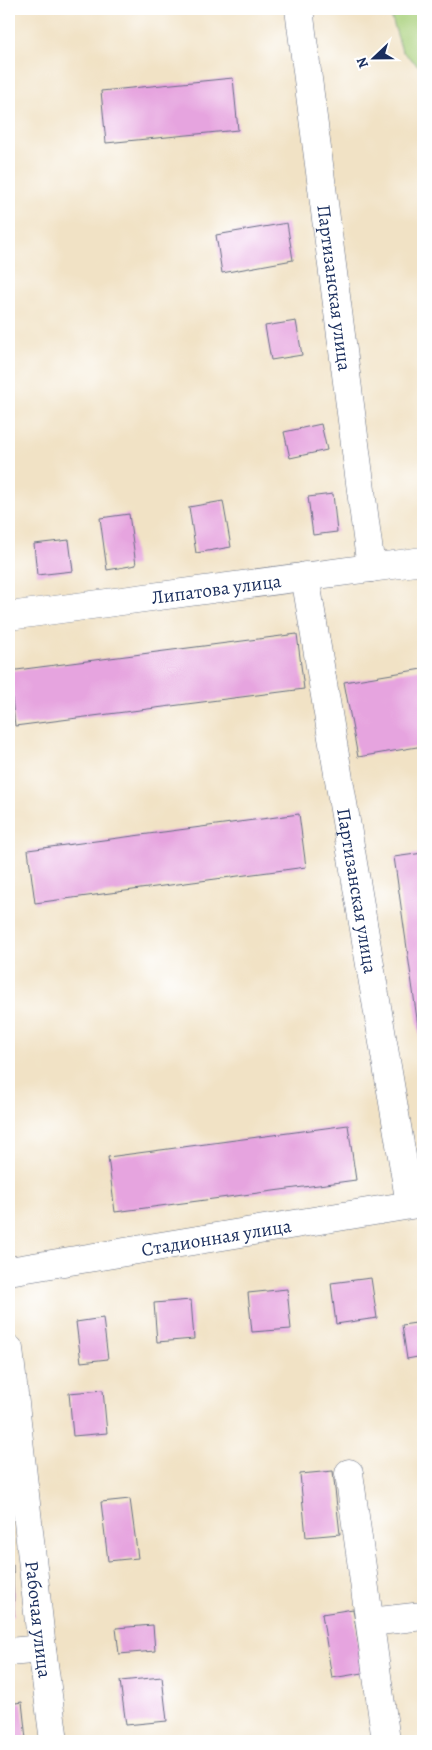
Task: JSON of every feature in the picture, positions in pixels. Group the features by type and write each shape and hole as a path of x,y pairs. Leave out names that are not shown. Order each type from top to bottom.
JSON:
{"street":[{"name":"Партизанская улица","path":"299,9 371,568"},
{"name":"Липатова улица","path":"9,616 423,561"},
{"name":"Партизанская улица","path":"304,576 417,1204"},
{"name":"Стадионная улица","path":"9,1271 417,1204"},
{"name":"Рабочая улица","path":"9,1349 54,1741"},
{"path":"349,1473 386,1741"},
{"path":"370,1622 423,1616"},
{"path":"9,1652 42,1649"}],"green space":[{"path":"389,9 423,9 423,68 402,51"}],"building":[{"path":"233,78 238,130 106,143 101,91"},
{"path":"287,223 293,260 222,273 216,235"},
{"path":"296,321 302,355 271,360 265,326"},
{"path":"321,424 327,450 290,458 284,432"},
{"path":"333,494 337,532 313,535 308,497"},
{"path":"223,501 231,547 196,553 189,507"},
{"path":"129,514 136,565 107,570 100,518"},
{"path":"69,540 73,571 37,575 34,544"},
{"path":"297,634 304,689 15,726 9,671"},
{"path":"422,669 423,746 358,757 344,682"},
{"path":"299,814 306,867 35,903 28,850"},
{"path":"423,853 423,1054 422,1054 394,857"},
{"path":"348,1125 356,1180 115,1212 108,1157"},
{"path":"371,1278 377,1318 336,1324 331,1283"},
{"path":"287,1289 291,1329 252,1332 248,1293"},
{"path":"191,1300 194,1339 157,1342 154,1303"},
{"path":"103,1318 108,1359 81,1362 76,1322"},
{"path":"423,1322 423,1356 407,1359 402,1325"},
{"path":"103,1390 107,1433 73,1436 69,1393"},
{"path":"333,1471 340,1534 306,1537 300,1474"},
{"path":"130,1499 138,1558 108,1561 101,1502"},
{"path":"9,1565 13,1565 14,1616 9,1617"},
{"path":"353,1609 363,1673 332,1678 322,1614"},
{"path":"153,1625 155,1651 119,1654 116,1628"},
{"path":"162,1677 167,1721 126,1725 120,1681"},
{"path":"22,1702 26,1739 9,1741 9,1704"}]}
